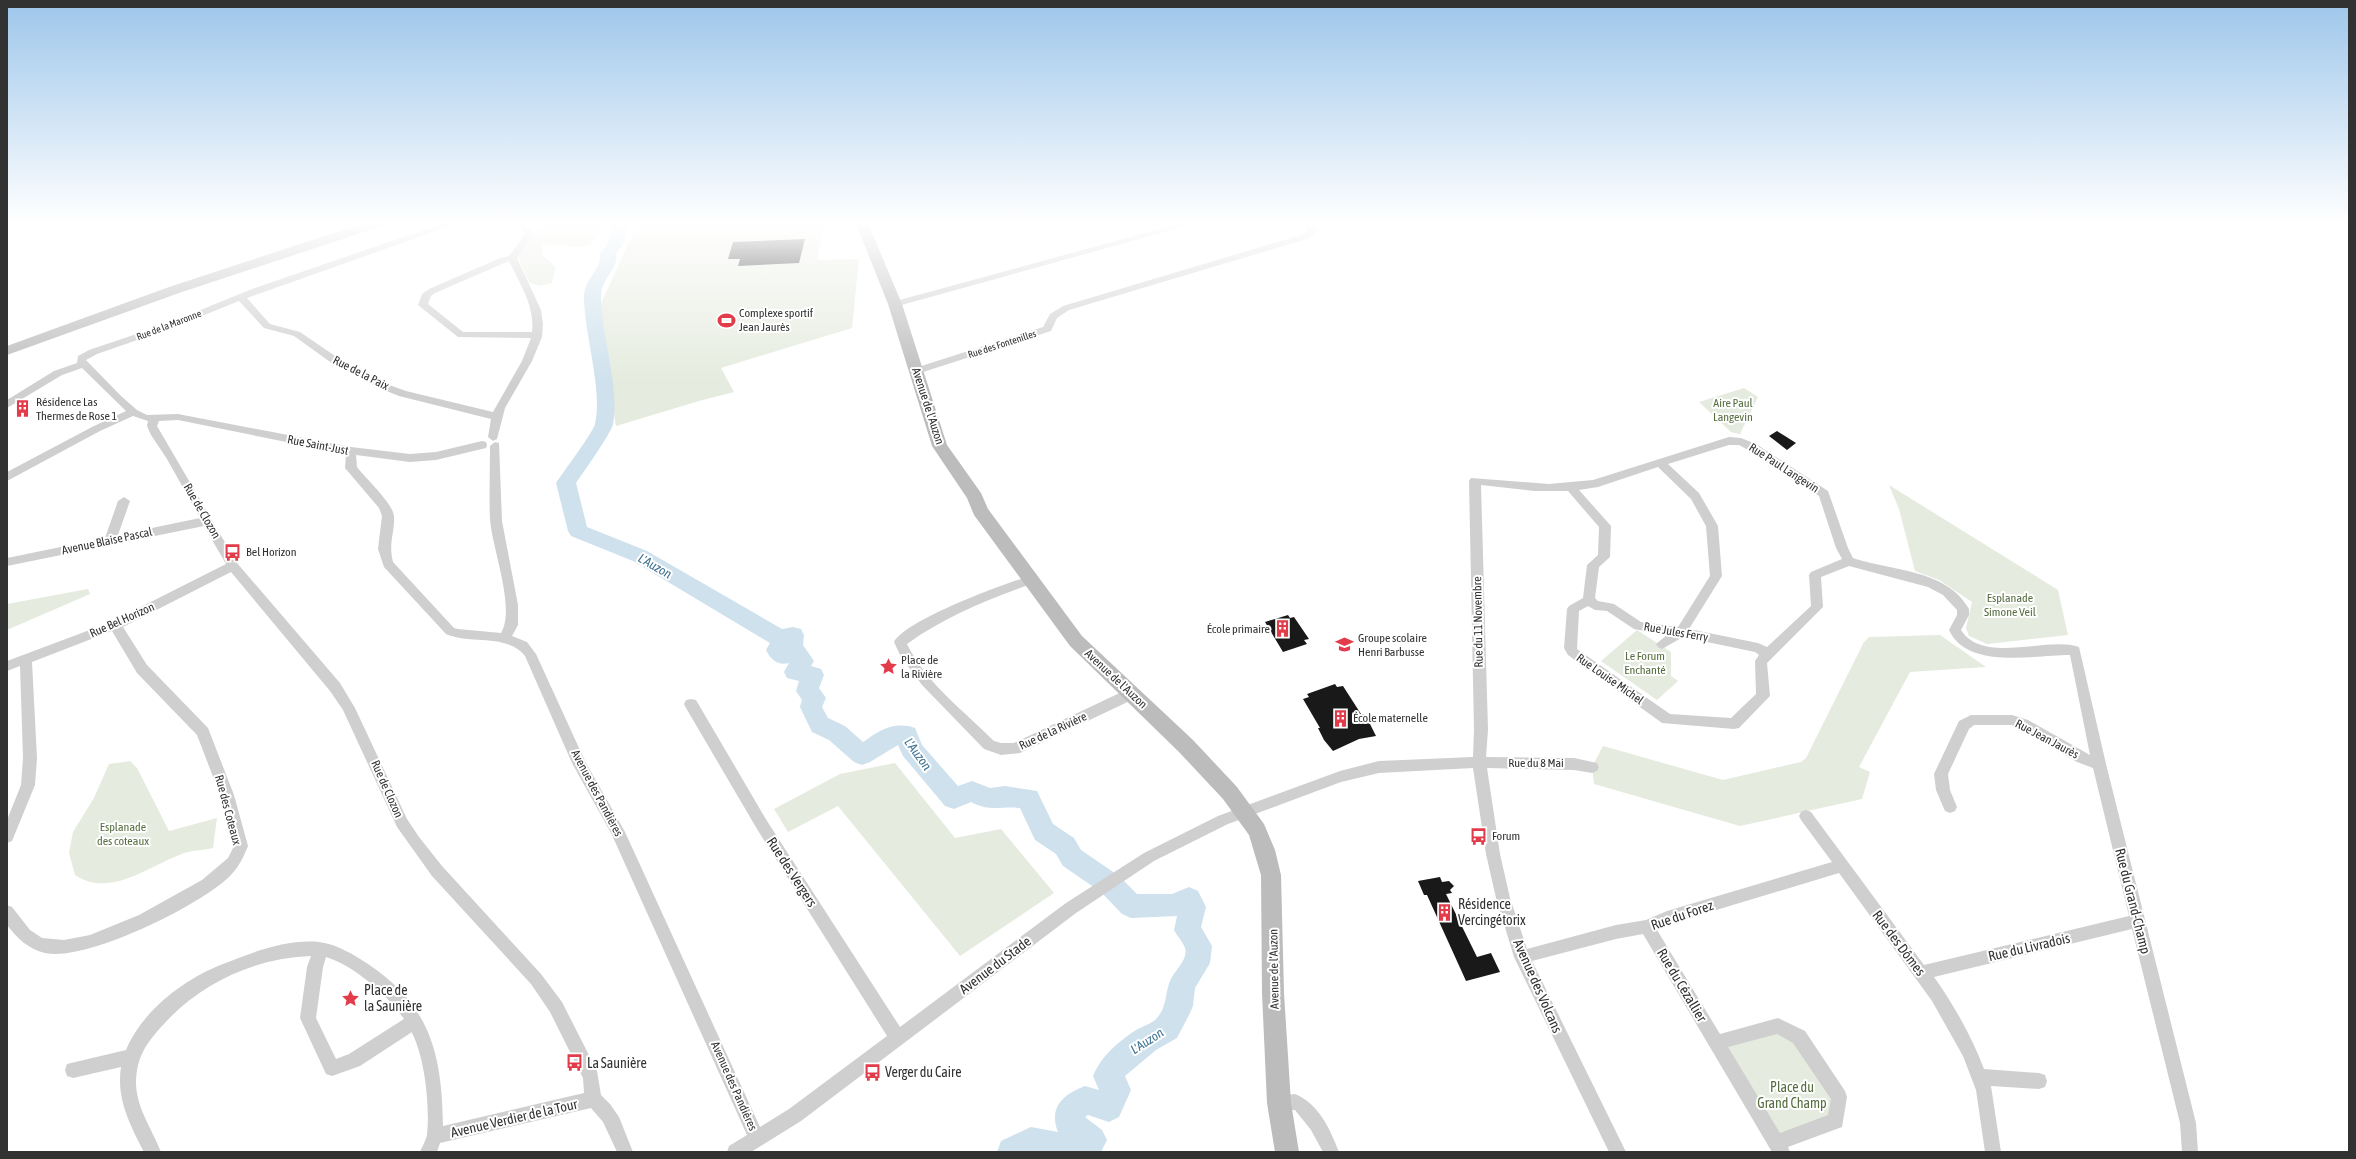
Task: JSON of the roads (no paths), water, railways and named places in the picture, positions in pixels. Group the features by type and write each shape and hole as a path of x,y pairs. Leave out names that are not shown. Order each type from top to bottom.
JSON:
{"main road":[{"path":"7,350 219,275"},
{"name":"Avenue de l'Auzon","path":"883,275 895,304 940,446 975,497 980,511 1076,641 1186,746 1245,812 1257,830 1265,850 1271,875 1273,993 1279,1103 1288,1152"}],"street":[{"name":"Rue de la Maronne","path":"7,405 58,373 82,361 242,298 307,275"},
{"path":"468,275 427,294 423,305 455,332 461,335 536,334"},
{"path":"504,638 512,625 512,605 496,520 494,442 500,408 530,356 538,326 536,310 528,288 521,275"},
{"path":"895,304 1001,275"},
{"name":"Rue des Fontenilles","path":"916,371 1048,329 1050,320 1054,314 1066,308 1176,275"},
{"name":"Rue de la Paix","path":"242,298 267,326 297,334 336,362 381,385 403,394 498,417"},
{"path":"82,361 133,412 146,418 154,419"},
{"path":"7,477 96,429 133,412"},
{"name":"Rue Saint-Just","path":"154,419 178,417 351,451 410,458 436,456 482,445 488,448 494,442"},
{"name":"Rue de Clozon","path":"154,419 152,426 156,435 172,458 233,566 243,580 335,686 348,708 402,823 414,841 437,871 536,979 556,1007 591,1077 593,1099"},
{"name":"Rue Paul Langevin","path":"1475,481 1552,489 1572,489 1594,484 1729,441 1741,442 1752,447 1824,494 1842,548 1849,561"},
{"name":"Avenue des Pandières","path":"351,451 351,468 384,506 388,516 384,549 388,564 450,631 457,634 504,638 523,645 530,654 579,763 600,796 642,882 757,1138"},
{"path":"1660,463 1695,496 1712,526 1716,576 1681,632 1662,644"},
{"name":"Rue du 11 Novembre","path":"1475,481 1481,730 1479,762"},
{"path":"1572,489 1581,502 1605,526 1604,557 1593,564 1589,600"},
{"path":"110,540 124,501"},
{"name":"Avenue Blaise Pascal","path":"7,562 207,521"},
{"path":"1768,654 1817,607 1815,575 1849,561"},
{"name":"Rue du Grand-Champ","path":"1849,561 1867,568 1926,581 1941,588 1963,609 1963,615 1955,630 1957,636 1980,650 2074,650 2099,764 2188,1123 2190,1152"},
{"name":"Rue Bel Horizon","path":"7,666 115,625 233,566"},
{"name":"Rue de la Rivière","path":"1030,580 947,612 920,627 900,642 903,651 918,671 989,745 1001,749 1015,749 1131,694"},
{"name":"Rue Jules Ferry","path":"1589,600 1595,605 1610,607 1638,626 1681,632 1758,648 1768,654"},
{"name":"Rue Louise Michel","path":"1589,600 1574,609 1570,648 1572,652 1667,719 1734,724 1763,696 1761,661 1768,654"},
{"name":"Rue des Coteaux","path":"7,912 26,935 39,944 68,946 90,942 125,928 184,898 218,876 232,863 241,846 227,796 202,732 142,669 115,625"},
{"path":"7,837 28,785 30,758 26,659"},
{"name":"Rue des Vergers","path":"691,704 762,825 897,1037"},
{"name":"Rue Jean Jaurès","path":"1950,807 1943,790 1940,774 1964,725 1971,720 2012,720 2023,724 2082,758 2099,764"},
{"name":"Rue du 8 Mai","path":"1245,812 1340,777 1379,767 1479,762 1574,764 1592,767"},
{"name":"Avenue des Volcans","path":"1479,762 1492,846 1503,898 1522,957 1618,1152"},
{"name":"Avenue du Stade","path":"735,1152 795,1114 897,1037 1087,898 1182,839 1245,812"},
{"name":"Rue des Dômes","path":"1806,816 1841,866 1938,996 1970,1052 1981,1077 1993,1152"},
{"name":"Rue du Forez","path":"1522,957 1616,932 1647,927 1668,918 1841,866"},
{"name":"Rue du Livradois","path":"1921,973 2138,921"},
{"name":"Rue du Cézallier","path":"1647,927 1716,1043 1779,1148 1836,1121 1838,1097 1799,1037 1778,1026 1716,1043"},
{"path":"321,949 315,966 308,1018 332,1068 354,1060 413,1022"},
{"name":"Avenue Verdier de la Tour","path":"153,1152 131,1108 128,1082 131,1057 136,1047 173,1002 200,982 256,959 290,950 321,949 346,959 372,976 396,997 404,1006 413,1022 427,1050 432,1068 435,1136 428,1152"},
{"path":"73,1070 131,1057"},
{"path":"1981,1077 2039,1081"},
{"path":"593,1099 602,1106 611,1118 625,1152"},
{"name":"Avenue Verdier de la Tour","path":"435,1136 593,1099"},
{"path":"1279,1103 1296,1102 1306,1110 1322,1132 1332,1152"},
{"name":"Avenue du Stade","path":"744,1152 757,1138"}],"waterway":[{"name":"L'Auzon","path":"600,275 595,284 592,294 596,341 605,392 604,425 566,483 578,531 640,556 779,638 793,635 793,643 777,650 783,656 797,652 803,661 795,672 813,675 807,691 815,698 811,707 820,725 837,733 862,755 891,735 907,735 911,749 954,799 972,791 988,799 1005,796 1028,798 1044,832 1065,846 1072,858 1110,884 1131,906 1174,906 1189,899 1193,907 1187,930 1199,946 1197,963 1182,984 1179,1006 1167,1028 1146,1040 1119,1061 1107,1076 1117,1090 1109,1107 1085,1100 1071,1109 1070,1125 1092,1140 1081,1150 1031,1142 1012,1152"}],"place":[{"name":"Complexe sportif Jean Jaurès","path":"726,320"},
{"name":"Résidence Las Thermes de Rose 1","path":"23,409"},
{"name":"Bel Horizon","path":"233,552"},
{"name":"École primaire","path":"1283,629"},
{"name":"Groupe scolaire Henri Barbusse","path":"1345,645"},
{"name":"Place de la Rivière","path":"888,667"},
{"name":"École maternelle","path":"1340,718"},
{"name":"Forum","path":"1479,836"},
{"name":"Résidence Vercingétorix","path":"1445,912"},
{"name":"Place de la Saunière","path":"351,998"},
{"name":"La Saunière","path":"574,1063"},
{"name":"Verger du Caire","path":"872,1072"}],"park label":[{"name":"Aire Paul Langevin","path":"1733,410"},
{"name":"Esplanade Simone Veil","path":"2010,605"},
{"name":"Le Forum Enchanté","path":"1645,663"},
{"name":"Esplanade des coteaux","path":"123,834"},
{"name":"Place du Grand Champ","path":"1792,1096"}]}
